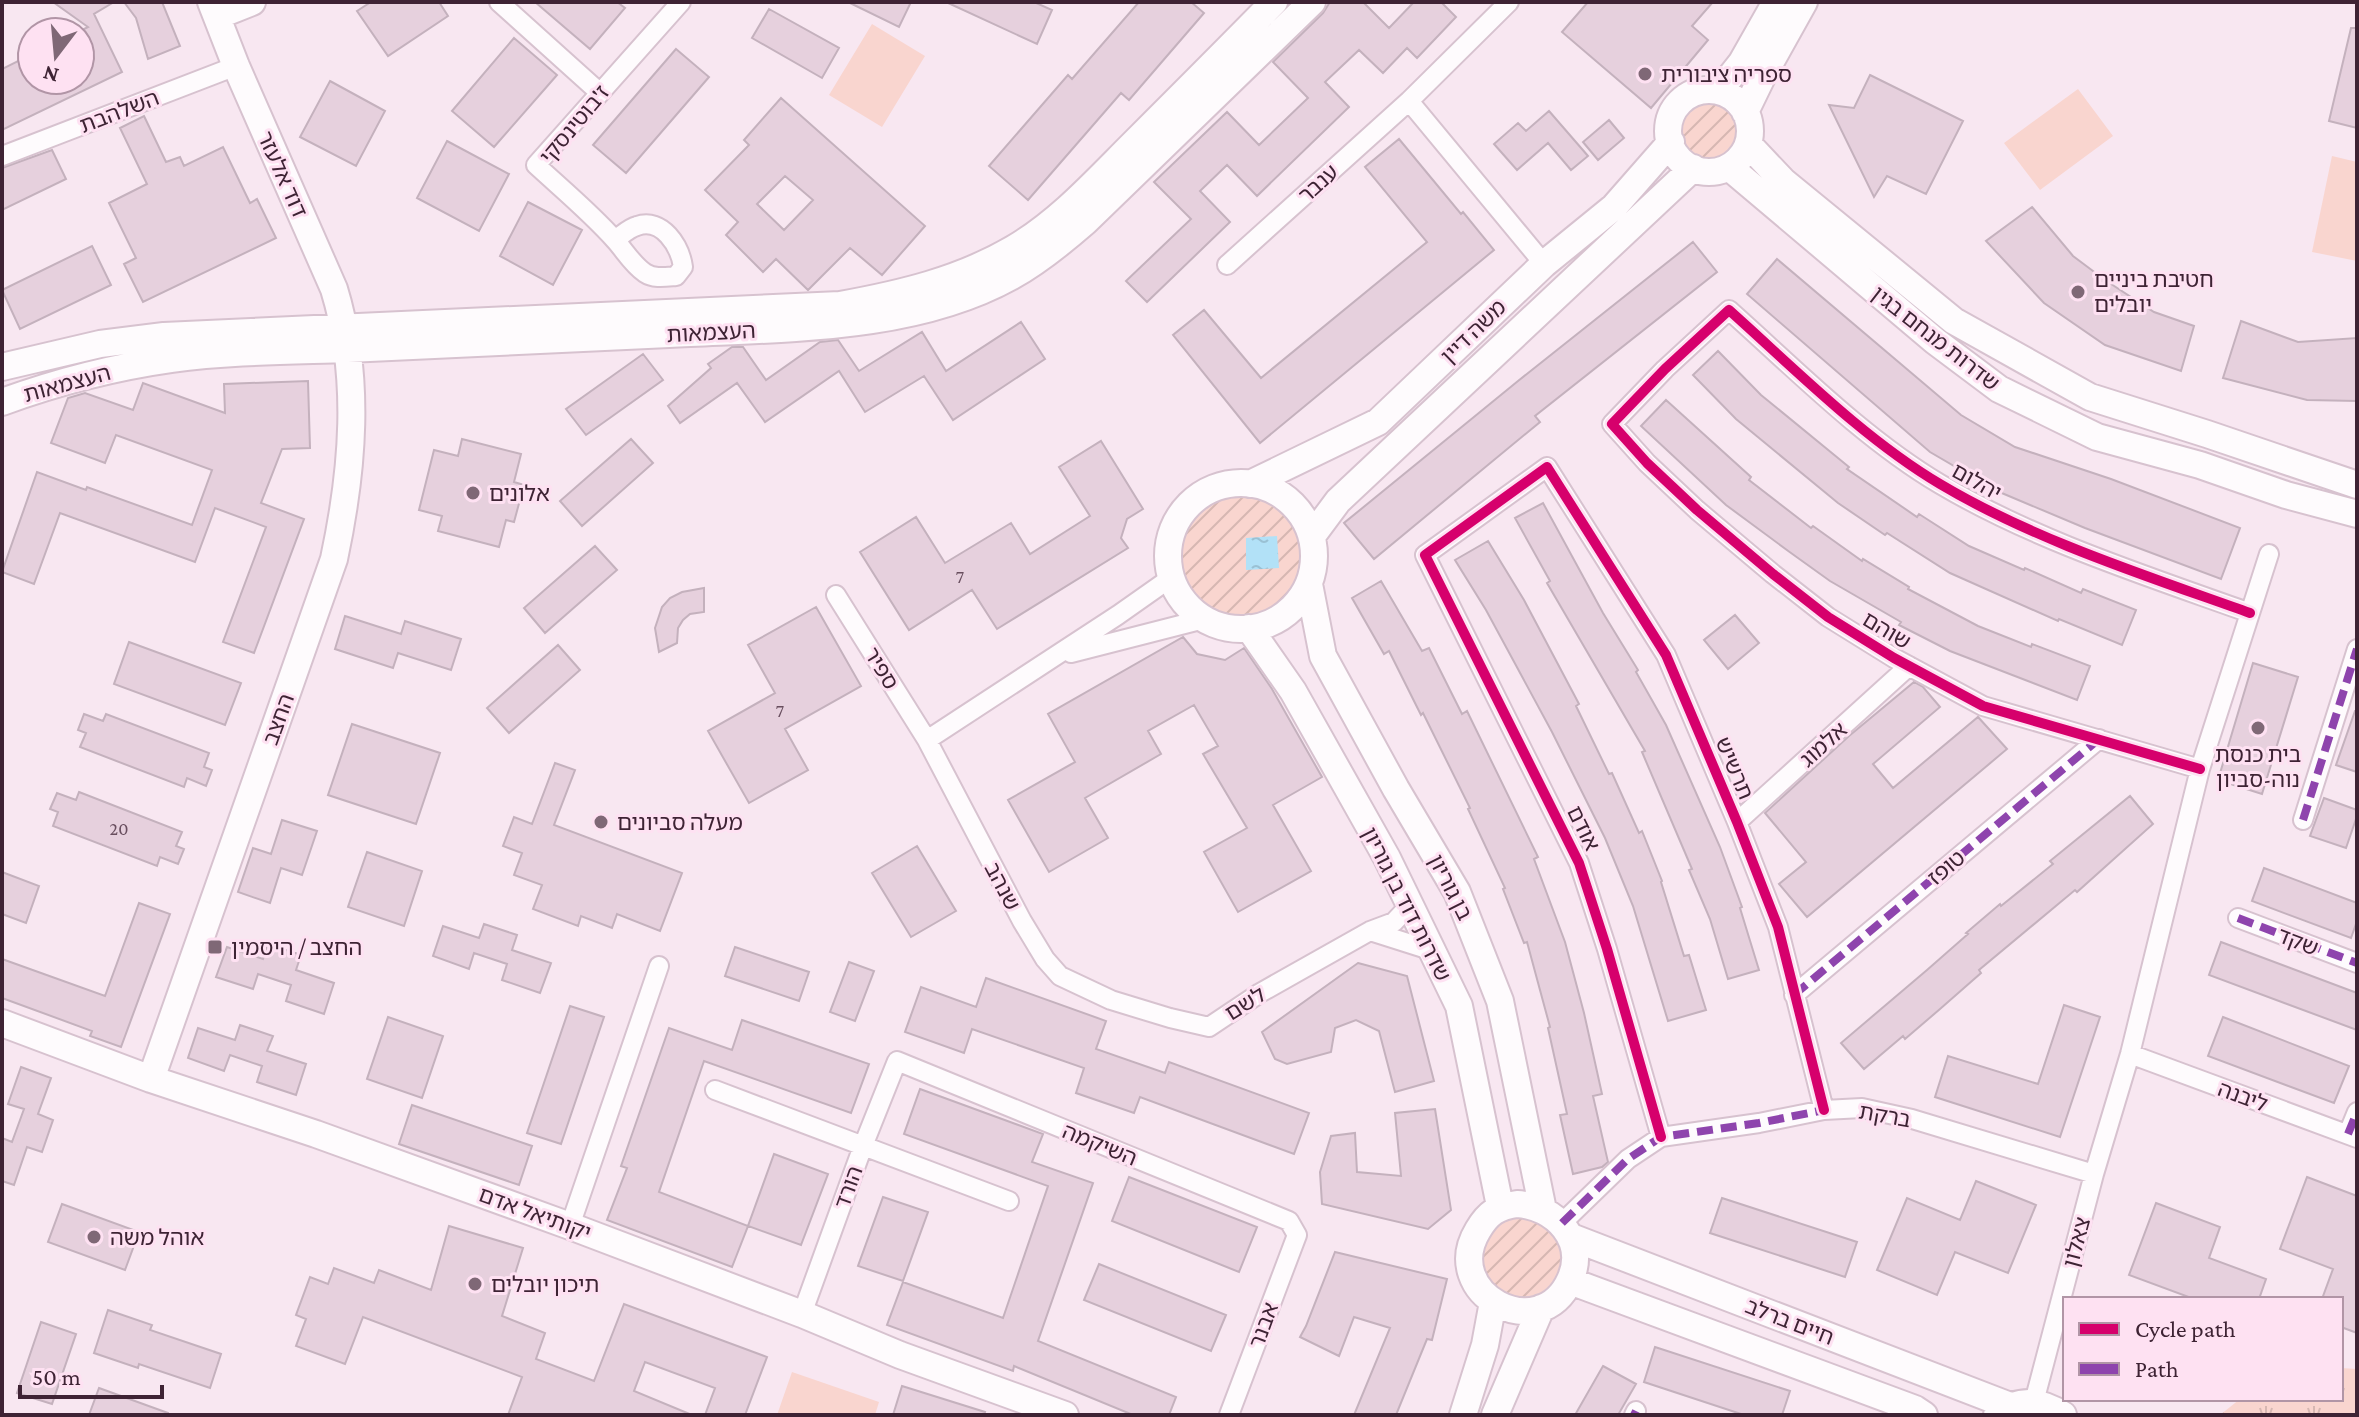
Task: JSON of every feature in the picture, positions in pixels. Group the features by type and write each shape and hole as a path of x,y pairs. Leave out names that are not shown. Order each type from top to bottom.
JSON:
{"street":[{"path":"214,9 252,2"},
{"path":"499,2 599,92"},
{"name":"ז'בוטינסקי","path":"615,240 536,165 681,2"},
{"name":"העצמאות","path":"10,399 108,371 172,359 243,353 346,338 840,305 931,285 1001,256 1049,224 1095,182 1274,2"},
{"name":"העצמאות","path":"4,362 164,336 577,339 804,326 876,319 927,309 969,296 1013,276 1045,254 1085,222 1312,2"},
{"name":"ענבר","path":"1227,265 1409,101 1509,2"},
{"path":"1719,91 1742,62 1776,2"},
{"path":"1745,112 1804,2"},
{"name":"דוד אלעזר","path":"214,9 334,289 346,338"},
{"name":"השלהבת","path":"2,156 236,66"},
{"path":"1705,90 1719,91 1731,96 1745,112 1751,131 1748,144 1742,156 1729,167 1706,172 1693,168 1682,161 1671,142 1669,124 1673,112 1681,101 1692,94 1705,90"},
{"path":"1409,101 1544,264"},
{"name":"משה דיין","path":"1250,484 1378,422 1544,264 1614,207 1671,142"},
{"name":"שדרות מנחם בגין","path":"1748,144 1783,181 1954,321 2090,397 2357,485"},
{"name":"שדרות מנחם בגין","path":"1729,167 1935,341 1999,389 2097,437 2200,465 2286,495 2357,514"},
{"name":"משה דיין","path":"1312,536 1338,501 1693,168"},
{"name":"שוהם","path":"1729,310 1665,369 1612,424 1647,463 1697,510 1828,617 1909,666 1983,706 2200,769"},
{"name":"יהלום","path":"1729,310 1895,454 1938,483 2032,531 2250,613"},
{"name":"החצב","path":"151,1079 334,559 348,479 352,400 346,338"},
{"path":"4,362 10,399"},
{"name":"אודם","path":"1547,467 1425,555 1579,863 1661,1137"},
{"name":"תרשיש","path":"1547,467 1666,655 1778,927 1824,1110"},
{"path":"1237,483 1261,486 1283,496 1301,514 1312,536 1314,560 1309,584 1296,605 1276,620 1249,628 1230,628 1204,619 1188,607 1175,588 1168,565 1169,541 1177,519 1192,501 1213,488 1237,483"},
{"name":"צאלון","path":"2014,1408 2094,1174 2130,1054 2200,769 2269,554"},
{"path":"927,740 1172,577"},
{"name":"בן גוריון","path":"1309,584 1323,656 1457,892 1500,1001 1558,1223"},
{"name":"ספיר","path":"836,595 927,740"},
{"path":"1053,658 1204,619"},
{"name":"שדרות דוד בן גוריון","path":"1249,628 1300,703 1387,858 1459,1006 1500,1206"},
{"path":"2303,820 2350,688 2357,649"},
{"name":"אלמוג","path":"1737,822 1909,666"},
{"name":"טופז","path":"1794,995 2099,739"},
{"name":"שנהב","path":"927,740 1045,959 1060,976 1111,1000"},
{"name":"לשם","path":"1111,1000 1209,1027 1260,993 1370,931 1394,922 1411,904"},
{"name":"שקד","path":"2238,918 2357,963"},
{"path":"1370,931 1433,951"},
{"path":"570,1226 659,966"},
{"name":"יקותיאל אדם","path":"2,1023 151,1079 306,1130 570,1226 802,1314 900,1355 1065,1415"},
{"name":"ליבנה","path":"2130,1054 2352,1136"},
{"name":"הורד","path":"802,1314 897,1061"},
{"name":"השיקמה","path":"897,1061 1289,1221 1297,1235"},
{"path":"715,1090 1009,1201"},
{"name":"ברקת","path":"1558,1223 1628,1159 1661,1137 1824,1110 1862,1108 1912,1119 2094,1174"},
{"path":"2352,1136 2357,1112"},
{"path":"1530,1205 1558,1223 1574,1247 1574,1273 1559,1297 1541,1308 1521,1311 1502,1307 1478,1288 1470,1260 1474,1237 1489,1214 1500,1206 1530,1205"},
{"name":"חיים ברלב","path":"1558,1223 2014,1408 2050,1406 2063,1415"},
{"name":"אבנר","path":"1229,1415 1297,1235"},
{"name":"חיים ברלב","path":"1570,1281 1783,1359 1924,1415"},
{"path":"1463,1415 1485,1345 1493,1302"},
{"path":"1495,1415 1541,1308"}],"green space":[{"path":"872,24 925,56 882,127 829,95"},
{"path":"2078,89 2113,136 2040,190 2004,143"},
{"path":"1709,93 1723,96 1736,104 1744,117 1747,131 1744,145 1736,158 1723,166 1709,169 1695,166 1682,158 1674,145 1671,131 1674,117 1682,104 1695,96"},
{"path":"2332,156 2357,162 2357,261 2312,252"},
{"path":"1241,486 1268,492 1290,507 1305,529 1311,556 1305,583 1290,605 1268,620 1241,626 1214,620 1192,605 1177,583 1171,556 1177,529 1192,507 1214,492"},
{"path":"1529,1207 1572,1247 1549,1301 1488,1296 1476,1238 1490,1217"},
{"path":"2343,1368 2357,1369 2357,1415 2220,1415 2238,1401 2343,1401"},
{"path":"792,1372 879,1402 875,1415 777,1415"}],"water":[{"path":"1277,536 1279,568 1246,570 1246,538"}],"building":[{"path":"53,2 114,2 95,16 73,16"},
{"path":"124,2 162,2 180,46 148,59 136,18"},
{"path":"371,2 439,2 448,16 388,56 357,11"},
{"path":"535,2 617,2 625,8 590,49"},
{"path":"848,2 911,2 899,27"},
{"path":"946,2 1034,2 1052,10 1037,44"},
{"path":"1139,2 1191,2 1204,13 1129,100 1121,93 1028,200 989,166 1068,75 1072,79"},
{"path":"1330,2 1363,2 1389,28 1414,2 1441,2 1456,17 1417,58 1407,48 1383,73 1359,50 1325,82 1349,107 1257,196 1227,165 1200,191 1230,222 1147,302 1126,281 1191,219 1154,182 1227,112 1259,145 1308,98 1273,62 1323,13"},
{"name":"ספריה ציבורית","path":"1588,2 1713,2 1692,26 1708,40 1651,108 1562,32"},
{"path":"769,9 839,48 822,78 752,38"},
{"path":"96,18 122,72 96,85"},
{"path":"2351,28 2357,28 2357,128 2329,121"},
{"path":"514,38 557,75 494,147 452,111"},
{"path":"676,49 709,77 626,173 593,145"},
{"path":"16,62 16,96 72,96 2,130 2,69"},
{"path":"1870,75 1963,121 1926,194 1887,176 1874,197 1829,105 1854,108"},
{"path":"330,81 385,111 356,166 300,137"},
{"path":"781,98 925,226 882,275 850,248 808,290 776,259 763,272 726,235 738,222 705,190 749,145 744,140","holes":["785,176 813,200 784,230 757,204"]},
{"path":"1549,111 1588,156 1571,170 1548,143 1517,170 1494,144 1518,123 1526,131"},
{"path":"144,116 166,162 180,157 184,166 223,147 250,203 257,199 276,238 143,302 124,264 136,258 109,203 147,184 120,128"},
{"path":"1609,120 1624,138 1598,160 1583,142"},
{"path":"1399,139 1494,250 1260,443 1173,335 1204,310 1261,378 1427,242 1365,167"},
{"path":"447,141 509,174 479,231 417,198"},
{"path":"52,150 66,179 2,210 2,168"},
{"path":"528,202 582,230 553,285 500,256"},
{"name":"חטיבת ביניים יובלים","path":"2032,207 2073,256 2105,280 2154,312 2194,326 2181,371 2105,345 2044,303 1986,241"},
{"path":"1693,242 1717,272 1535,416 1540,422 1374,559 1344,523"},
{"path":"92,246 111,285 20,329 2,290"},
{"path":"1777,259 1961,415 2015,447 2111,479 2240,528 2221,579 1997,491 1930,452 1747,294"},
{"name":"חטיבת ביניים יובלים","path":"2241,321 2298,342 2357,338 2357,401 2307,400 2223,378"},
{"path":"1021,322 1045,359 953,420 924,376 865,412 839,371 765,422 737,383 680,423 668,406 711,368 708,364 732,347 743,347 766,380 820,342 838,340 859,371 922,332 946,371"},
{"path":"1718,351 1761,395 1849,467 1847,469 1917,517 1919,514 1969,546 2024,570 2081,593 2083,589 2136,610 2122,645 2058,621 1950,573 1838,503 1736,419 1693,375"},
{"path":"643,354 663,380 586,435 566,409"},
{"path":"308,381 310,448 282,449 261,503 304,519 254,653 223,642 266,527 215,508 195,562 60,513 34,584 2,572 37,472 192,525 212,470 116,435 105,463 51,443 68,398 85,393 133,410 143,383 225,413 224,384"},
{"path":"1666,400 1751,477 1749,480 1811,528 1813,526 1862,561 1978,626 2090,666 2077,700 1950,651 1899,625 1901,622 1830,581 1791,553 1726,505 1641,426"},
{"path":"462,439 521,454 514,482 524,485 514,522 506,520 499,547 438,531 442,516 419,510 434,450 458,456"},
{"path":"631,439 653,463 582,526 560,501"},
{"path":"1101,441 1143,509 1127,519 1121,538 1128,548 997,629 972,590 909,630 860,552 916,517 945,563 1011,523 1030,554 1090,516 1059,467"},
{"path":"1543,503 1666,725 1720,847 1742,907 1759,970 1728,979 1710,919 1689,870 1692,869 1642,752 1645,751 1547,583 1550,581 1515,518"},
{"path":"1488,541 1524,600 1579,704 1576,706 1609,774 1612,773 1639,833 1642,831 1662,881 1684,956 1689,955 1706,1010 1668,1021 1633,906 1605,838 1552,732 1486,610 1455,560"},
{"path":"595,546 617,570 545,633 524,608"},
{"path":"1381,581 1422,651 1429,648 1462,714 1467,711 1538,857 1534,859 1565,942 1602,1094 1593,1096 1608,1162 1602,1167 1573,1174 1560,1115 1567,1114 1550,1027 1527,942 1524,943 1505,888 1470,808 1423,713 1421,715 1389,651 1384,654 1352,598"},
{"path":"704,588 704,612 690,614 683,620 678,628 677,643 659,652 655,628 662,607 682,592"},
{"path":"816,607 861,686 785,729 808,770 749,803 708,731 775,693 748,645"},
{"path":"1735,615 1759,643 1728,669 1704,640"},
{"path":"345,616 401,634 405,621 461,639 451,670 398,653 393,668 335,649"},
{"path":"1183,637 1197,654 1225,660 1244,648 1272,689 1322,777 1273,805 1311,871 1238,912 1204,852 1247,828 1203,754 1218,746 1194,705 1148,731 1161,754 1085,798 1108,838 1049,872 1008,800 1075,762 1048,714"},
{"path":"129,642 241,683 225,725 114,684"},
{"path":"558,645 580,670 509,733 487,708"},
{"name":"בית כנסת נוה-סביון","path":"2253,663 2298,677 2262,794 2218,780"},
{"path":"1914,682 1923,687 1940,707 1873,764 1893,788 1978,717 2007,749 1807,917 1779,884 1806,862 1765,813"},
{"path":"2357,711 2357,772 2336,765"},
{"path":"84,714 103,721 106,714 209,753 204,767 212,770 206,786 187,778 184,787 80,747 86,733 78,730"},
{"path":"352,724 440,753 416,824 328,795"},
{"path":"555,763 575,770 554,825 682,873 660,931 617,914 612,928 581,916 578,926 533,909 542,885 514,875 522,853 503,846 514,817 532,824"},
{"path":"79,792 182,832 176,846 184,849 178,864 160,857 157,866 53,826 58,812 50,809 57,793 76,800"},
{"path":"2130,796 2153,824 2077,892 2075,890 1979,970 1981,973 1905,1039 1903,1036 1864,1069 1841,1043 2000,904 2053,864 2050,861"},
{"path":"2324,798 2357,810 2346,848 2310,836"},
{"path":"282,820 317,831 302,875 281,868 270,903 238,892 253,848 271,854"},
{"path":"917,846 956,911 911,937 872,873"},
{"path":"367,852 422,871 404,926 348,907"},
{"path":"2264,868 2357,903 2357,921 2351,938 2252,901"},
{"path":"2,872 39,886 26,923 2,914"},
{"path":"139,903 170,914 121,1047 90,1036 92,1031 2,998 2,959 105,996"},
{"path":"484,924 517,935 512,950 551,963 540,993 502,980 507,964 474,953 469,969 433,956 443,926 479,938"},
{"path":"2221,942 2357,993 2357,1030 2209,975"},
{"path":"268,944 301,955 296,970 334,983 324,1014 286,1001 291,985 258,974 253,989 216,977 227,947 263,959"},
{"path":"735,947 809,972 799,1001 725,976"},
{"path":"849,962 874,971 855,1021 830,1012"},
{"path":"1358,963 1407,976 1434,1081 1395,1092 1379,1031 1356,1020 1335,1028 1331,1052 1287,1064 1275,1059 1262,1032"},
{"path":"986,978 1106,1021 1096,1049 1165,1073 1169,1062 1309,1113 1294,1154 1140,1097 1134,1113 1076,1093 1084,1068 972,1029 964,1053 905,1032 921,987 976,1007"},
{"path":"2064,1005 2100,1017 2060,1137 1935,1097 1948,1056 2038,1084"},
{"path":"570,1006 604,1017 561,1144 527,1133"},
{"path":"388,1017 443,1036 422,1098 367,1079"},
{"path":"2223,1017 2349,1066 2334,1103 2208,1056"},
{"path":"742,1020 869,1064 851,1113 704,1061 659,1192 748,1226 732,1267 607,1220 627,1168 621,1166 669,1028 732,1050"},
{"path":"240,1025 273,1036 267,1051 306,1064 296,1095 257,1082 262,1066 230,1055 224,1071 188,1058 198,1028 235,1040"},
{"path":"21,1067 51,1078 38,1114 53,1120 42,1152 27,1147 14,1185 2,1181 2,1138 12,1142 24,1109 8,1104"},
{"path":"920,1089 1043,1134 1032,1162 1093,1183 1038,1341 1176,1397 1169,1415 1133,1415 1014,1366 1013,1371 887,1325 903,1282 1003,1318 1048,1186 904,1134"},
{"path":"412,1105 532,1146 519,1185 399,1144"},
{"path":"1435,1109 1451,1210 1428,1229 1322,1204 1320,1172 1331,1136 1355,1133 1357,1172 1401,1176 1395,1113"},
{"path":"774,1154 828,1174 801,1245 748,1226"},
{"path":"1129,1177 1257,1227 1239,1272 1112,1221"},
{"path":"2307,1177 2357,1196 2357,1333 2343,1328 2343,1297 2323,1297 2333,1269 2280,1249"},
{"path":"1976,1181 2036,1205 2008,1273 1955,1252 1937,1295 1877,1270 1907,1198 1960,1220"},
{"path":"883,1197 928,1212 903,1281 858,1266"},
{"path":"1722,1198 1857,1242 1845,1277 1710,1233"},
{"path":"2156,1203 2220,1227 2209,1258 2266,1279 2260,1297 2189,1297 2129,1275"},
{"name":"אוהל משה","path":"62,1204 139,1232 125,1270 48,1242"},
{"path":"449,1226 523,1248 502,1316 545,1333 536,1359 594,1381 624,1304 767,1357 745,1415 705,1415 715,1388 645,1362 634,1391 692,1415 508,1415 522,1377 363,1317 345,1364 296,1346 306,1319 296,1315 310,1277 328,1284 334,1268 374,1283 379,1270 431,1290"},
{"path":"1335,1252 1447,1279 1432,1340 1427,1339 1396,1415 1354,1415 1390,1328 1354,1317 1339,1356 1300,1337"},
{"path":"1099,1264 1226,1315 1211,1351 1084,1300"},
{"path":"108,1310 152,1325 150,1330 221,1354 210,1388 139,1364 138,1368 94,1353"},
{"path":"41,1322 76,1334 52,1404 17,1393"},
{"path":"1655,1347 1790,1391 1782,1415 1744,1415 1644,1382"},
{"path":"1603,1366 1636,1384 1618,1415 1575,1415"},
{"path":"902,1386 985,1412 984,1415 893,1415"},
{"path":"99,1388 168,1413 168,1415 89,1415"}],"marked path":[{"path":"2303,820 2357,649"},
{"path":"1794,995 2099,739"},
{"path":"2238,918 2357,963"},
{"path":"1562,1223 1628,1159 1661,1137 1824,1110 1823,1104"},
{"path":"2348,1134 2357,1112"},
{"path":"1634,1415 1636,1411"}],"cycle path":[{"path":"2200,769 1983,706 1894,658 1828,617 1773,574 1697,510 1647,463 1612,424 1665,369 1729,310 1857,425 1940,484 2052,540 2250,613"},
{"path":"1661,1137 1579,863 1425,555 1547,467 1666,655 1778,927 1824,1110"}],"place":[{"name":"ספריה ציבורית","path":"1645,74"},
{"name":"חטיבת ביניים יובלים","path":"2078,292"},
{"name":"אלונים","path":"473,493"},
{"name":"בית כנסת נוה-סביון","path":"2258,728"},
{"name":"מעלה סביונים","path":"601,822"},
{"name":"החצב / היסמין","path":"215,947"},
{"name":"אוהל משה","path":"94,1237"},
{"name":"תיכון יובלים","path":"475,1284"}]}
